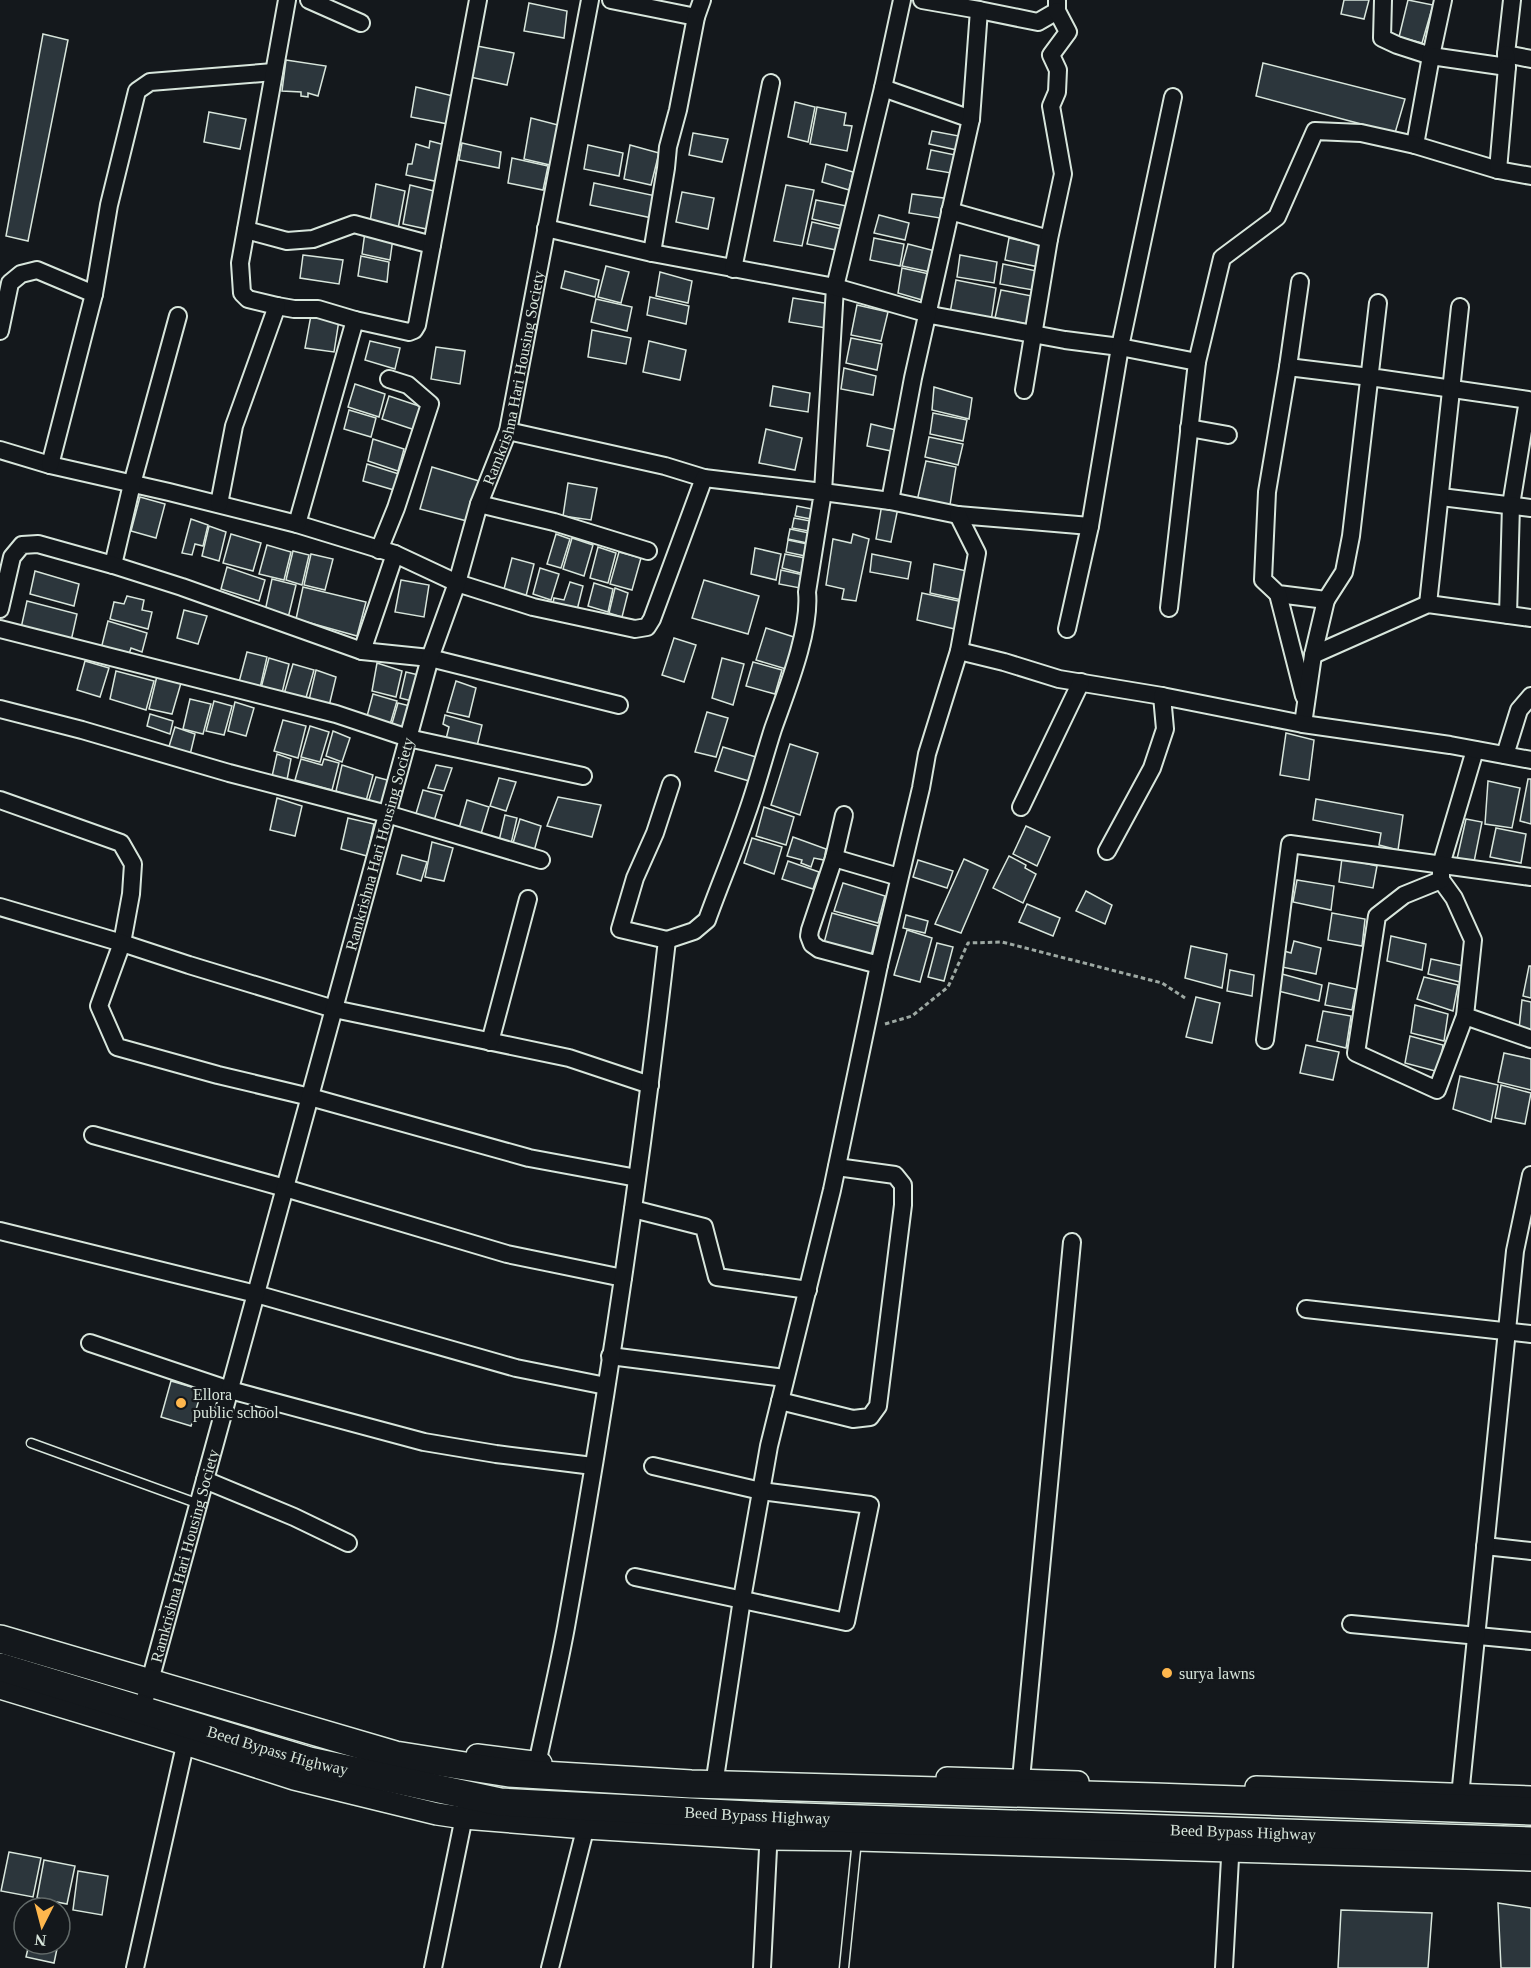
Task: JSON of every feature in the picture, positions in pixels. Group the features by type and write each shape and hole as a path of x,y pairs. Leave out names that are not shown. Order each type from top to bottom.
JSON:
{"highway":[{"name":"Beed Bypass Highway","path":"0,1639 151,1677 395,1755 509,1773 536,1769 714,1779 1020,1786 1459,1801 1531,1811"},
{"name":"Beed Bypass Highway","path":"0,1667 141,1710 188,1734 309,1761 466,1807 500,1802 588,1818 769,1827 1231,1842 1531,1841"}],"street":[{"path":"287,0 240,263 242,292 248,299 277,306 318,309 409,332 417,325 478,0"},
{"path":"309,0 361,23"},
{"name":"Ramkrishna Hari Housing Society","path":"141,1710 430,658 457,583 479,504 508,431 590,0"},
{"path":"611,0 696,18"},
{"path":"652,253 668,147 702,0"},
{"path":"671,784 655,833 635,878 620,929 667,940 694,931 707,920 748,811 806,622 807,592 823,492 835,287 902,0"},
{"path":"922,0 1038,22 1057,6 1068,32 1051,55 1058,70 1057,92 1052,106 1063,174 1049,239 1024,390"},
{"path":"1383,0 1382,38 1397,45 1431,56 1506,61 1531,59"},
{"path":"1415,145 1443,0"},
{"path":"1497,170 1512,0"},
{"path":"890,501 913,378 971,119 979,10"},
{"path":"50,465 94,294 109,205 137,91 150,82 274,72"},
{"path":"733,269 771,83"},
{"path":"883,88 971,119"},
{"path":"1067,629 1090,526 1120,347 1173,97"},
{"path":"1169,608 1197,362 1222,258 1277,217 1315,131 1361,133 1415,145 1497,170 1531,176"},
{"path":"950,211 1049,239"},
{"path":"246,230 287,240 313,239 354,224 432,245"},
{"path":"546,228 652,253 835,287 927,314 1197,362"},
{"path":"0,331 10,284 21,274 37,270 94,294"},
{"path":"1300,282 1267,492 1263,580 1278,594 1306,703"},
{"path":"1303,724 1313,655 1326,600 1344,573 1351,537 1378,303"},
{"path":"219,504 234,426 277,306"},
{"path":"1428,604 1460,307"},
{"path":"113,565 132,484 178,316"},
{"path":"297,524 355,320"},
{"path":"1288,367 1370,376 1529,400 1511,505 1508,615"},
{"path":"362,651 396,508 430,404 408,385 389,379"},
{"path":"1190,428 1228,435"},
{"path":"508,431 665,466 704,478 890,501 958,515 1090,526"},
{"path":"0,450 50,465 297,524 387,552 457,583 533,607 635,629 647,627 652,619 704,478"},
{"path":"1441,497 1531,508"},
{"path":"479,504 554,522 648,551"},
{"path":"714,1779 768,1446 837,1167 879,965 927,754 959,651 977,553 958,515"},
{"path":"0,609 12,557 22,545 38,544 182,587 362,651 430,658 619,705"},
{"path":"1278,594 1326,600"},
{"path":"1313,655 1428,604 1531,618"},
{"path":"0,629 336,714 408,738 583,776"},
{"path":"959,651 1005,662 1059,679 1162,696 1303,724 1531,760"},
{"path":"1021,807 1081,682"},
{"path":"1107,850 1152,768 1165,729 1162,696"},
{"path":"1505,755 1519,710 1531,696"},
{"path":"0,709 82,730 229,773 387,814 541,860"},
{"path":"1441,873 1404,895 1377,916 1356,1053 1437,1090 1465,1017 1473,940 1441,873 1475,750"},
{"path":"0,800 122,843 133,864 131,894 122,943 99,1006 117,1047 310,1097 529,1158 637,1178"},
{"path":"844,815 834,858 809,936 812,944 819,949 879,965"},
{"path":"1265,1040 1290,844 1441,873 1531,877"},
{"path":"834,858 899,877"},
{"path":"490,1042 528,899"},
{"path":"0,907 334,1009 569,1058 650,1085"},
{"path":"536,1769 566,1629 606,1386 650,1085 667,940"},
{"path":"1465,1017 1531,1039"},
{"path":"93,1135 285,1188 507,1254 623,1278"},
{"path":"780,1401 853,1419 870,1417 878,1406 903,1205 903,1185 895,1174 837,1167"},
{"path":"1530,1181 1515,1251 1459,1801 1531,1797"},
{"path":"633,1209 704,1227 717,1277 808,1290"},
{"path":"0,1231 256,1294 516,1368 606,1386"},
{"path":"1020,1786 1072,1242"},
{"path":"1306,1309 1531,1334"},
{"path":"90,1343 230,1390 424,1442 593,1466"},
{"path":"610,1356 785,1378"},
{"path":"635,1577 846,1622 870,1505 761,1491 653,1467"},
{"path":"205,1480 294,1517 348,1544"},
{"path":"1485,1546 1531,1551"},
{"path":"1351,1624 1531,1641"},
{"path":"0,1626 151,1677"},
{"path":"0,1688 188,1734 135,1968"},
{"path":"433,1968 466,1807"},
{"path":"550,1968 588,1818"},
{"path":"762,1968 769,1827"},
{"path":"1224,1968 1231,1842 1531,1860"}],"lane":[{"path":"31,1443 199,1504"},
{"path":"844,1968 858,1829"}],"path":[{"path":"866,1029 912,1016 935,998 948,987 968,943 1002,942 1162,983 1185,998"}],"building":[{"path":"1344,0 1369,0 1364,19 1341,14"},
{"path":"1408,0 1433,5 1422,43 1399,37"},
{"path":"529,3 567,11 564,38 524,31"},
{"path":"43,34 68,40 28,241 6,236"},
{"path":"477,46 514,53 507,85 470,77"},
{"path":"286,60 326,66 318,96 308,93 308,97 301,96 301,92 282,91"},
{"path":"1263,63 1405,99 1395,133 1256,96"},
{"path":"416,87 453,96 448,124 411,117"},
{"path":"795,102 815,107 808,142 788,137"},
{"path":"817,107 846,113 844,125 852,126 847,151 810,144"},
{"path":"209,112 246,119 240,149 204,142"},
{"path":"531,118 558,125 550,165 524,159"},
{"path":"932,131 959,136 957,150 929,144"},
{"path":"693,133 728,139 722,162 689,155"},
{"path":"430,141 445,145 439,182 406,175 408,164 412,164 416,144 429,148"},
{"path":"462,143 501,152 499,168 459,160"},
{"path":"588,145 623,153 619,176 584,169"},
{"path":"630,145 659,153 651,185 624,179"},
{"path":"931,150 960,156 957,174 927,169"},
{"path":"512,158 548,166 543,190 508,183"},
{"path":"826,164 853,172 849,190 822,182"},
{"path":"594,183 656,196 652,218 590,205"},
{"path":"376,184 405,191 398,229 370,222"},
{"path":"410,185 438,192 431,230 403,224"},
{"path":"786,185 814,190 802,246 774,241"},
{"path":"682,192 714,198 708,229 676,222"},
{"path":"912,194 951,199 946,219 909,213"},
{"path":"816,200 852,207 847,227 812,219"},
{"path":"879,215 909,223 905,240 874,233"},
{"path":"812,222 846,230 841,251 807,244"},
{"path":"365,232 393,238 390,260 362,254"},
{"path":"874,238 904,244 900,266 870,260"},
{"path":"1009,238 1042,245 1039,267 1005,260"},
{"path":"908,244 939,252 935,273 902,266"},
{"path":"303,255 343,260 339,284 300,278"},
{"path":"960,255 997,262 994,283 957,277"},
{"path":"361,256 389,262 387,282 358,276"},
{"path":"1003,264 1037,271 1033,290 1000,284"},
{"path":"606,266 629,272 621,303 598,297"},
{"path":"902,268 934,275 929,302 898,293"},
{"path":"565,271 599,280 595,297 561,288"},
{"path":"660,272 692,281 688,303 656,296"},
{"path":"956,280 996,288 991,321 950,313"},
{"path":"1001,290 1032,296 1027,324 995,318"},
{"path":"650,297 689,306 686,324 647,315"},
{"path":"793,298 831,304 826,328 789,322"},
{"path":"596,299 632,307 627,331 591,322"},
{"path":"857,305 888,312 881,341 851,335"},
{"path":"311,315 339,320 334,352 305,348"},
{"path":"592,330 631,338 626,364 588,357"},
{"path":"851,338 882,344 877,370 846,363"},
{"path":"370,341 400,348 395,369 365,360"},
{"path":"649,341 686,350 680,380 643,372"},
{"path":"436,347 465,351 460,384 431,379"},
{"path":"844,368 876,376 873,395 841,389"},
{"path":"355,384 385,394 379,417 348,407"},
{"path":"773,386 810,393 808,412 770,406"},
{"path":"934,387 972,398 969,419 932,410"},
{"path":"389,396 422,407 415,430 382,419"},
{"path":"349,410 376,418 371,437 344,429"},
{"path":"933,413 967,420 963,441 930,434"},
{"path":"871,424 900,431 896,452 867,446"},
{"path":"766,429 802,438 795,470 759,463"},
{"path":"929,437 963,444 958,465 925,457"},
{"path":"373,439 404,449 398,471 368,461"},
{"path":"926,461 956,467 949,511 917,501"},
{"path":"367,464 399,474 394,490 363,481"},
{"path":"432,467 479,481 467,521 420,509"},
{"path":"568,483 597,488 591,520 563,516"},
{"path":"140,497 165,504 156,538 131,531"},
{"path":"882,504 898,508 891,542 876,539"},
{"path":"797,506 817,510 816,520 795,516"},
{"path":"794,518 816,522 814,532 792,528"},
{"path":"191,519 208,525 203,546 195,544 192,555 182,553"},
{"path":"209,526 226,532 219,561 202,556"},
{"path":"790,529 814,534 812,544 788,539"},
{"path":"231,534 261,543 253,571 223,563"},
{"path":"556,534 570,539 561,568 547,564"},
{"path":"853,534 869,539 856,601 842,599 844,589 826,585 833,539 851,543"},
{"path":"572,538 593,545 584,576 563,569"},
{"path":"788,540 812,545 810,557 786,552"},
{"path":"267,545 291,552 284,580 259,574"},
{"path":"598,547 616,553 608,583 590,578"},
{"path":"755,548 781,554 776,580 751,574"},
{"path":"293,551 309,555 302,585 286,580"},
{"path":"619,552 641,558 632,590 610,584"},
{"path":"311,554 333,559 325,590 304,585"},
{"path":"785,554 810,559 808,575 782,568"},
{"path":"872,554 911,562 908,579 870,572"},
{"path":"512,558 534,564 526,596 504,589"},
{"path":"934,564 967,571 962,600 930,593"},
{"path":"227,567 265,580 259,601 221,589"},
{"path":"540,568 559,574 551,600 533,594"},
{"path":"781,570 808,576 805,589 779,584"},
{"path":"35,571 79,584 74,606 30,594"},
{"path":"272,579 296,585 288,618 265,611"},
{"path":"401,580 429,585 424,617 395,612"},
{"path":"704,580 759,596 748,634 692,618"},
{"path":"570,582 583,586 576,614 552,608 554,598 564,600"},
{"path":"594,583 613,589 608,612 588,606"},
{"path":"303,587 366,602 357,636 296,619"},
{"path":"615,588 628,593 622,617 609,613"},
{"path":"922,593 963,602 959,630 917,620"},
{"path":"127,596 144,600 142,610 152,612 148,629 110,619 114,602 124,604"},
{"path":"27,601 77,614 71,641 21,628"},
{"path":"184,610 207,616 198,644 177,638"},
{"path":"108,621 147,633 142,652 131,648 128,657 101,649"},
{"path":"766,628 794,637 786,669 756,660"},
{"path":"674,638 696,645 684,682 662,675"},
{"path":"247,652 267,657 260,688 239,682"},
{"path":"269,658 289,664 282,693 261,688"},
{"path":"722,658 744,664 733,705 712,698"},
{"path":"85,661 109,668 100,697 77,690"},
{"path":"753,662 782,670 775,694 746,686"},
{"path":"377,663 402,671 396,697 372,691"},
{"path":"293,664 314,670 305,701 284,694"},
{"path":"316,670 336,677 329,706 309,700"},
{"path":"116,671 154,681 146,710 110,699"},
{"path":"406,672 423,676 416,702 400,698"},
{"path":"157,676 181,683 172,714 149,709"},
{"path":"456,681 476,688 469,717 447,712"},
{"path":"373,694 397,701 389,728 366,720"},
{"path":"190,699 211,704 203,734 183,729"},
{"path":"214,701 232,706 224,735 206,731"},
{"path":"235,702 254,708 246,736 228,731"},
{"path":"398,703 414,707 407,732 391,727"},
{"path":"707,712 728,718 716,757 695,752"},
{"path":"150,714 173,721 170,734 147,726"},
{"path":"445,715 482,725 477,746 446,739 449,727 443,724"},
{"path":"283,720 306,726 298,758 274,751"},
{"path":"310,726 329,732 320,762 301,757"},
{"path":"175,727 195,734 189,759 167,753"},
{"path":"333,731 350,738 342,762 326,756"},
{"path":"1286,733 1314,740 1309,780 1280,775"},
{"path":"790,744 818,753 800,815 771,805"},
{"path":"723,747 756,757 749,781 715,771"},
{"path":"277,754 291,759 286,785 271,781"},
{"path":"301,759 322,765 324,759 339,763 332,790 295,780"},
{"path":"342,765 373,775 366,801 336,791"},
{"path":"436,765 452,768 444,791 428,788"},
{"path":"376,777 391,781 383,810 367,806"},
{"path":"499,778 516,782 506,811 490,806"},
{"path":"1528,779 1531,779 1531,824 1520,821"},
{"path":"1488,781 1520,788 1512,828 1485,824"},
{"path":"423,790 442,795 434,821 415,817"},
{"path":"558,797 601,805 592,837 547,826"},
{"path":"277,798 302,806 295,836 270,830"},
{"path":"1316,799 1403,815 1398,850 1379,845 1381,833 1313,820"},
{"path":"467,800 489,807 480,837 458,832"},
{"path":"764,807 794,817 786,845 756,836"},
{"path":"505,815 517,818 510,848 498,845"},
{"path":"348,818 374,824 367,856 341,849"},
{"path":"520,819 541,826 533,855 511,850"},
{"path":"1466,819 1482,822 1474,862 1457,859"},
{"path":"1026,826 1050,837 1037,866 1013,854"},
{"path":"1496,828 1526,834 1521,863 1490,857"},
{"path":"793,837 826,849 824,860 814,858 811,867 801,863 802,860 787,856"},
{"path":"752,838 782,847 774,874 744,863"},
{"path":"432,842 453,848 444,881 425,877"},
{"path":"402,855 427,862 421,881 397,874"},
{"path":"1009,856 1026,865 1025,868 1036,874 1023,903 993,888"},
{"path":"1342,858 1377,866 1373,888 1339,882"},
{"path":"964,859 988,870 961,933 935,924"},
{"path":"918,860 953,871 947,888 913,877"},
{"path":"788,861 819,872 813,889 782,879"},
{"path":"1297,880 1334,886 1331,910 1293,902"},
{"path":"843,883 885,896 878,923 834,911"},
{"path":"1086,891 1112,905 1105,924 1076,911"},
{"path":"1027,904 1060,918 1053,936 1019,922"},
{"path":"832,913 878,926 871,956 824,943"},
{"path":"1332,913 1365,919 1362,946 1328,940"},
{"path":"906,915 928,921 925,933 903,928"},
{"path":"907,930 932,938 920,982 894,975"},
{"path":"1391,936 1426,944 1422,970 1387,961"},
{"path":"1294,941 1321,948 1316,974 1282,967 1284,951 1291,953"},
{"path":"937,943 953,947 944,981 928,977"},
{"path":"1191,946 1227,954 1222,988 1185,978"},
{"path":"1431,959 1464,966 1460,982 1428,974"},
{"path":"1529,966 1531,966 1531,998 1523,996"},
{"path":"1230,970 1254,975 1252,996 1227,991"},
{"path":"1282,974 1322,985 1319,1001 1278,991"},
{"path":"1424,977 1458,985 1453,1011 1417,999"},
{"path":"1329,983 1356,989 1352,1010 1325,1005"},
{"path":"1196,997 1220,1003 1212,1043 1186,1037"},
{"path":"1522,1000 1531,1002 1531,1031 1519,1029"},
{"path":"1415,1005 1448,1014 1444,1041 1411,1033"},
{"path":"1323,1011 1351,1016 1346,1048 1317,1041"},
{"path":"1410,1036 1443,1045 1439,1072 1405,1063"},
{"path":"1306,1045 1339,1052 1333,1080 1300,1073"},
{"path":"1504,1053 1531,1059 1531,1090 1498,1082"},
{"path":"1460,1076 1498,1085 1491,1122 1453,1109"},
{"path":"1501,1085 1531,1093 1525,1124 1495,1118"},
{"name":"Ellora public school","path":"171,1381 202,1390 191,1426 161,1417"},
{"path":"9,1852 41,1858 33,1896 1,1891"},
{"path":"44,1860 75,1866 69,1896 37,1896"},
{"path":"78,1871 108,1876 102,1915 73,1910"},
{"path":"1498,1903 1531,1908 1531,1968 1501,1968"},
{"path":"1341,1910 1432,1913 1428,1968 1338,1968"},
{"path":"26,1956 55,1956 54,1963"}],"place":[{"name":"Ellora public school","path":"181,1403"},
{"name":"surya lawns","path":"1167,1673"}]}
